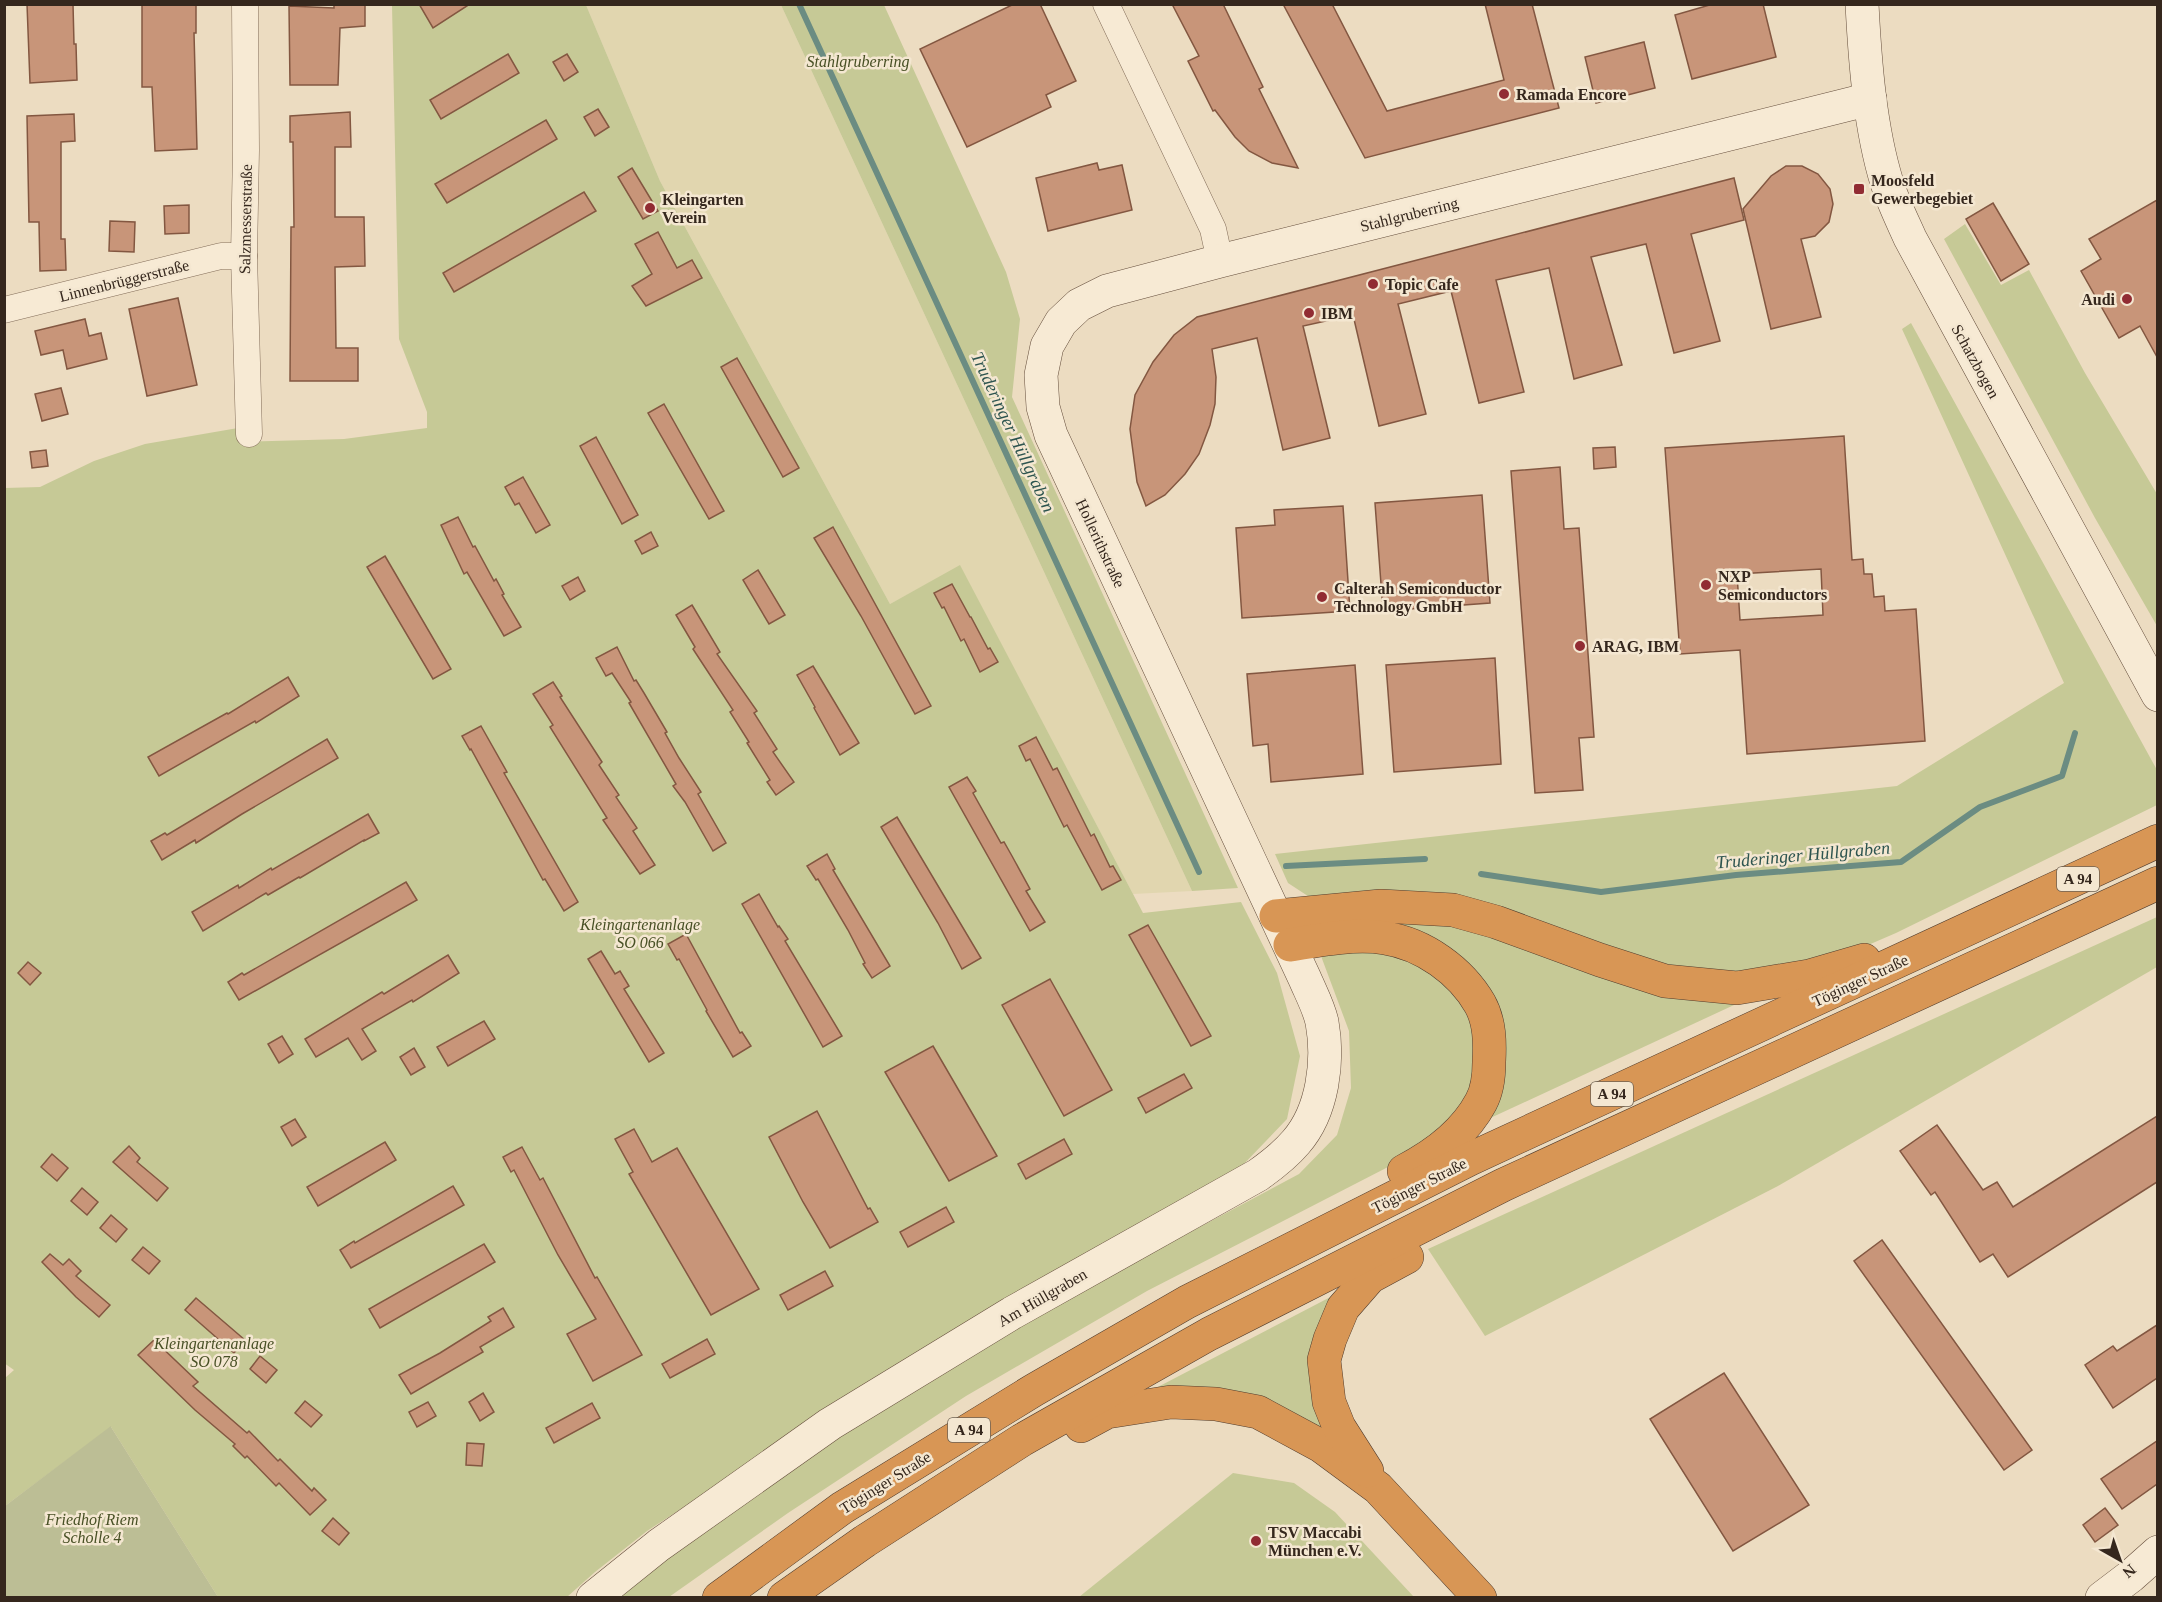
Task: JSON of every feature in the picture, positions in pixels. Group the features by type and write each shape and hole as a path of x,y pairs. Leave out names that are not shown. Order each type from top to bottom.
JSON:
{"highway":[{"name":"Töginger Straße","path":"719,1598 842,1508 1044,1384 1187,1302 1470,1159 2157,842"},
{"name":"A 94","path":"784,1598 865,1540 1022,1440 1209,1334 1503,1185 2157,883"},
{"path":"1276,916 1381,906 1453,910 1496,922 1665,981 1737,988 1809,976 1872,958 1965,912 1999,915"},
{"path":"1230,1281 1273,1239 1426,1160 1456,1137 1482,1101 1489,1072 1490,1036 1480,1005 1457,974 1426,951 1386,938 1332,938 1290,945"},
{"path":"1480,1598 1378,1488 1339,1427 1329,1402 1324,1360 1329,1339 1343,1308 1370,1277 1471,1222 1503,1185"},
{"path":"1022,1440 1057,1438 1107,1412 1171,1402 1216,1404 1258,1412 1295,1430 1378,1488"}],"main road":[{"name":"Schatzbogen","path":"1862,4 1870,99 1887,183 1910,238 2157,695"},
{"name":"Stahlgruberring","path":"1220,261 1870,99"},
{"name":"Hollerithstraße","path":"1220,261 1107,291 1079,305 1061,322 1047,346 1041,375 1043,407 1051,435 1276,916"},
{"name":"Am Hüllgraben","path":"593,1598 659,1545 830,1424 1012,1313 1258,1175 1278,1161 1298,1140 1308,1122 1324,1078 1322,1022 1276,916"},
{"path":"2102,1598 2144,1569 2157,1552"}],"street":[{"name":"Salzmesserstraße","path":"244,4 246,150 244,256 249,434"},
{"path":"1106,4 1213,229 1220,261"},
{"name":"Linnenbrüggerstraße","path":"4,310 221,256 244,256"}],"shaded area":[{"path":"586,5 781,5 1192,891 1133,894 960,566 890,604 660,181"}],"green space":[{"name":"Kleingartenanlage SO 066","path":"392,5 586,5 660,181 890,604 960,565 1143,913 1241,902 1277,973 1300,1056 1287,1119 1239,1169 924,1351 647,1531 567,1597 218,1597 111,1427 5,1506 5,1378 14,1370 4,1363 5,488 40,487 94,461 145,444 238,428 239,442 344,439 427,428 427,412 399,339"},
{"name":"Stahlgruberring","path":"781,5 884,5 1006,272 1020,319 1012,397 1238,888 1192,891"},
{"path":"1965,224 2001,285 2029,270 2085,373 2157,494 2157,626 2095,518 1944,239"},
{"path":"1911,323 2157,770 2157,805 1896,933 1831,961 1749,973 1675,966 1612,951 1314,900 1288,883 1275,854 1897,786 2064,683 1902,329"},
{"path":"2157,917 2157,967 1778,1186 1485,1336 1428,1249"},
{"path":"1397,919 1439,923 1747,999 1486,1120 1497,1020 1375,928"},
{"path":"1352,947 1430,964 1474,1021 1472,1091 1450,1132 1423,1149 1147,1291 966,1396 788,1513 669,1597 613,1598 744,1500 915,1388 1050,1307 1299,1174 1337,1135 1351,1088 1349,1031 1321,956"},
{"path":"1342,1291 1317,1341 1340,1447 1154,1389"},
{"name":"Friedhof Riem Scholle 4","path":"111,1426 218,1597 5,1597 5,1506"},
{"name":"TSV Maccabi München e.V.","path":"1233,1473 1294,1483 1335,1512 1414,1597 1079,1597"}],"building":[{"path":"27,4 73,4 77,80 30,83"},
{"path":"142,4 196,4 196,33 194,33 197,149 155,151 152,87 142,87"},
{"path":"334,4 365,4 365,26 340,28 338,85 290,85 289,6 334,8"},
{"path":"419,4 470,4 433,28"},
{"path":"1014,4 1040,4 1076,81 1046,95 1051,107 967,147 920,49"},
{"path":"1172,4 1223,4 1263,87 1259,89 1298,168 1272,163 1249,151 1235,137 1215,110 1213,111 1188,61 1199,56"},
{"name":"Ramada Encore","path":"1283,4 1332,4 1387,111 1504,80 1485,4 1532,4 1559,108 1365,158"},
{"path":"1713,4 1763,4 1776,57 1692,79 1675,15"},
{"path":"1644,42 1655,88 1596,103 1585,57"},
{"path":"508,54 519,73 441,119 430,100"},
{"path":"567,54 578,72 564,81 553,62"},
{"path":"598,109 609,127 595,136 584,117"},
{"path":"350,112 351,147 335,147 335,217 364,217 365,266 335,267 336,348 358,348 358,381 290,381 291,227 294,227 293,142 290,142 290,116"},
{"path":"74,114 75,141 61,142 61,239 65,239 66,270 40,271 39,222 29,222 27,116"},
{"path":"546,120 557,139 447,203 435,184"},
{"path":"1097,163 1099,170 1122,165 1132,210 1048,231 1036,178"},
{"path":"1786,166 1802,166 1818,174 1830,189 1833,204 1829,222 1815,236 1801,239 1821,317 1771,329 1743,209 1771,176"},
{"path":"632,168 658,211 643,219 618,177"},
{"name":"IBM","path":"1734,178 1744,220 1691,234 1720,341 1674,353 1646,244 1591,257 1622,365 1574,379 1549,268 1496,280 1524,392 1479,403 1451,291 1398,304 1426,414 1379,426 1353,315 1303,326 1330,438 1283,450 1257,338 1212,349 1216,377 1215,404 1199,454 1185,474 1165,495 1146,506 1137,482 1130,429 1135,395 1153,362 1174,335 1197,317"},
{"path":"584,192 596,211 454,292 443,273"},
{"name":"Audi","path":"2157,200 2157,357 2140,326 2119,338 2081,271 2101,259 2089,239"},
{"path":"1993,203 2029,264 2001,281 1966,219"},
{"path":"189,205 189,233 165,234 164,206"},
{"path":"110,221 135,222 134,252 109,251"},
{"path":"658,232 677,268 692,260 702,278 646,306 632,286 652,274 635,244"},
{"path":"178,298 197,385 147,396 129,309"},
{"path":"85,319 89,336 101,333 107,359 67,369 63,350 41,355 35,331"},
{"path":"737,358 799,468 783,477 721,367"},
{"path":"61,388 68,414 42,421 35,394"},
{"path":"664,404 724,511 709,519 648,413"},
{"name":"NXP Semiconductors","path":"1844,436 1852,560 1863,559 1864,574 1872,574 1874,597 1884,596 1885,611 1916,609 1925,741 1747,754 1740,650 1680,654 1665,448","holes":["1821,569 1823,615 1740,620 1737,574"]},
{"path":"596,437 638,515 622,524 580,446"},
{"path":"1615,447 1616,467 1594,469 1593,448"},
{"path":"46,450 48,466 32,468 30,452"},
{"path":"1560,467 1564,529 1579,528 1594,737 1579,738 1583,790 1535,793 1511,471"},
{"path":"523,477 550,525 536,533 519,503 515,505 505,487"},
{"path":"1482,495 1490,603 1383,611 1375,503"},
{"path":"1343,506 1350,611 1242,618 1236,528 1275,525 1274,510"},
{"path":"458,517 473,547 475,546 494,581 496,579 504,594 502,595 521,627 504,636 467,572 464,574 441,525"},
{"path":"833,527 931,706 915,714 861,616 814,538"},
{"path":"651,532 658,546 642,554 635,541"},
{"path":"385,556 451,669 433,679 367,567"},
{"path":"758,570 785,615 769,624 743,580"},
{"path":"578,577 585,591 570,600 562,586"},
{"path":"952,584 988,649 990,648 998,662 980,672 964,639 961,641 944,607 942,608 934,593"},
{"path":"692,605 720,652 717,654 757,711 754,713 777,749 773,752 794,782 776,795 767,782 770,780 747,743 749,742 730,712 733,710 693,649 695,647 676,615"},
{"path":"617,647 634,681 636,680 644,693 679,758 701,792 698,794 726,843 713,851 685,802 673,786 676,784 629,703 631,702 612,673 606,676 596,658"},
{"path":"1495,658 1501,764 1394,772 1386,665"},
{"path":"1355,665 1363,774 1271,782 1268,744 1253,746 1247,674"},
{"path":"813,666 859,743 840,755 797,675"},
{"path":"288,677 299,696 256,723 255,721 159,776 148,757 228,714"},
{"path":"553,682 562,696 560,697 602,762 599,765 619,795 616,797 637,828 633,831 655,865 640,874 603,820 607,818 550,727 553,725 533,694"},
{"path":"481,726 507,772 504,773 578,902 564,911 545,879 543,880 462,736"},
{"path":"1036,737 1053,770 1057,768 1091,836 1094,834 1110,867 1113,866 1121,880 1102,890 1067,825 1064,827 1030,759 1026,761 1019,746"},
{"path":"327,739 338,758 196,843 195,840 162,860 151,841 165,833 167,835"},
{"path":"967,777 976,791 973,793 1001,843 1004,842 1030,889 1026,891 1045,922 1030,931 949,787"},
{"path":"368,814 379,833 268,895 266,893 203,931 192,912 238,885 239,888 271,868 272,870"},
{"path":"897,817 981,958 962,969 938,923 881,827"},
{"path":"827,854 835,869 833,870 890,966 872,978 848,930 818,879 816,880 807,866"},
{"path":"406,882 417,900 239,1000 228,982"},
{"path":"759,894 778,927 788,939 785,941 842,1036 823,1047 742,904"},
{"path":"1148,925 1211,1036 1191,1046 1129,935"},
{"path":"686,934 740,1033 742,1032 751,1046 733,1057 679,959 677,960 668,944"},
{"path":"601,951 615,974 620,971 629,986 624,989 664,1053 649,1062 588,959"},
{"path":"448,955 459,973 413,1002 412,1000 362,1029 376,1051 362,1060 348,1038 316,1057 305,1039"},
{"path":"28,962 41,973 30,985 18,973"},
{"path":"1050,979 1112,1090 1064,1116 1002,1005"},
{"path":"484,1021 495,1039 448,1066 437,1047"},
{"path":"282,1036 293,1054 279,1063 268,1044"},
{"path":"933,1046 997,1156 949,1181 885,1072"},
{"path":"414,1048 425,1067 411,1075 400,1057"},
{"path":"1184,1074 1192,1088 1146,1113 1138,1098"},
{"path":"817,1111 868,1209 870,1208 878,1222 830,1248 769,1137"},
{"path":"2157,1116 2157,1182 2008,1277 1993,1254 1980,1262 1935,1192 1931,1195 1900,1151 1937,1125 1983,1190 1997,1182 2013,1207"},
{"path":"295,1119 306,1137 292,1146 281,1127"},
{"path":"634,1129 652,1162 677,1148 759,1289 711,1315 629,1174 633,1172 615,1139"},
{"path":"1064,1139 1072,1154 1026,1179 1018,1164"},
{"path":"385,1142 396,1160 318,1206 307,1187"},
{"path":"129,1146 140,1158 137,1162 168,1188 157,1201 113,1162"},
{"path":"522,1147 540,1180 543,1178 595,1278 597,1277 642,1355 593,1381 567,1334 596,1319 558,1255 514,1170 511,1172 503,1157"},
{"path":"52,1154 68,1168 57,1181 41,1167"},
{"path":"453,1186 464,1205 351,1268 340,1250"},
{"path":"82,1188 98,1202 87,1215 71,1201"},
{"path":"946,1207 954,1222 908,1247 900,1232"},
{"path":"111,1215 127,1229 116,1242 100,1228"},
{"path":"1882,1240 2032,1450 2004,1470 1854,1261"},
{"path":"484,1244 495,1262 380,1328 369,1309"},
{"path":"143,1247 160,1261 149,1274 132,1260"},
{"path":"50,1254 63,1265 69,1259 81,1271 76,1276 110,1305 99,1317 42,1262"},
{"path":"825,1271 833,1286 788,1310 780,1295"},
{"path":"196,1298 245,1340 234,1353 185,1310"},
{"path":"503,1308 514,1327 480,1347 483,1352 411,1394 399,1375 491,1321 488,1317"},
{"path":"2157,1325 2157,1378 2113,1408 2085,1365 2113,1346 2117,1351"},
{"path":"707,1339 715,1354 670,1378 662,1364"},
{"path":"154,1340 198,1382 193,1386 247,1433 249,1431 312,1491 314,1488 326,1500 310,1515 279,1483 276,1486 247,1456 245,1458 233,1446 235,1444 195,1410 138,1355"},
{"path":"260,1356 277,1370 266,1383 250,1369"},
{"path":"1724,1373 1809,1505 1733,1551 1650,1419"},
{"path":"483,1393 494,1412 480,1421 469,1402"},
{"path":"305,1401 322,1415 311,1427 295,1413"},
{"path":"428,1402 436,1416 417,1427 409,1412"},
{"path":"592,1403 600,1418 554,1443 546,1428"},
{"path":"2157,1441 2157,1484 2122,1509 2101,1479"},
{"path":"467,1443 484,1444 482,1466 466,1465"},
{"path":"2105,1508 2118,1525 2095,1542 2083,1525"},
{"path":"333,1518 349,1533 339,1545 322,1531"}],"waterway":[{"name":"Truderinger Hüllgraben","path":"799,4 1199,872"},
{"name":"Truderinger Hüllgraben","path":"1481,874 1601,892 1736,875 1901,862 1980,807 2062,776 2075,733"},
{"name":"Truderinger Hüllgraben","path":"1286,866 1425,859"}],"place":[{"name":"Ramada Encore","path":"1504,94"},
{"name":"Moosfeld Gewerbegebiet","path":"1859,189"},
{"name":"Kleingarten Verein","path":"650,208"},
{"name":"Topic Cafe","path":"1373,284"},
{"name":"Audi","path":"2127,299"},
{"name":"IBM","path":"1309,313"},
{"name":"NXP Semiconductors","path":"1706,585"},
{"name":"Calterah Semiconductor Technology GmbH","path":"1322,597"},
{"name":"ARAG, IBM","path":"1580,646"},
{"name":"TSV Maccabi München e.V.","path":"1256,1541"}],"park label":[{"name":"Kleingartenanlage SO 078","path":"214,1352"}]}
